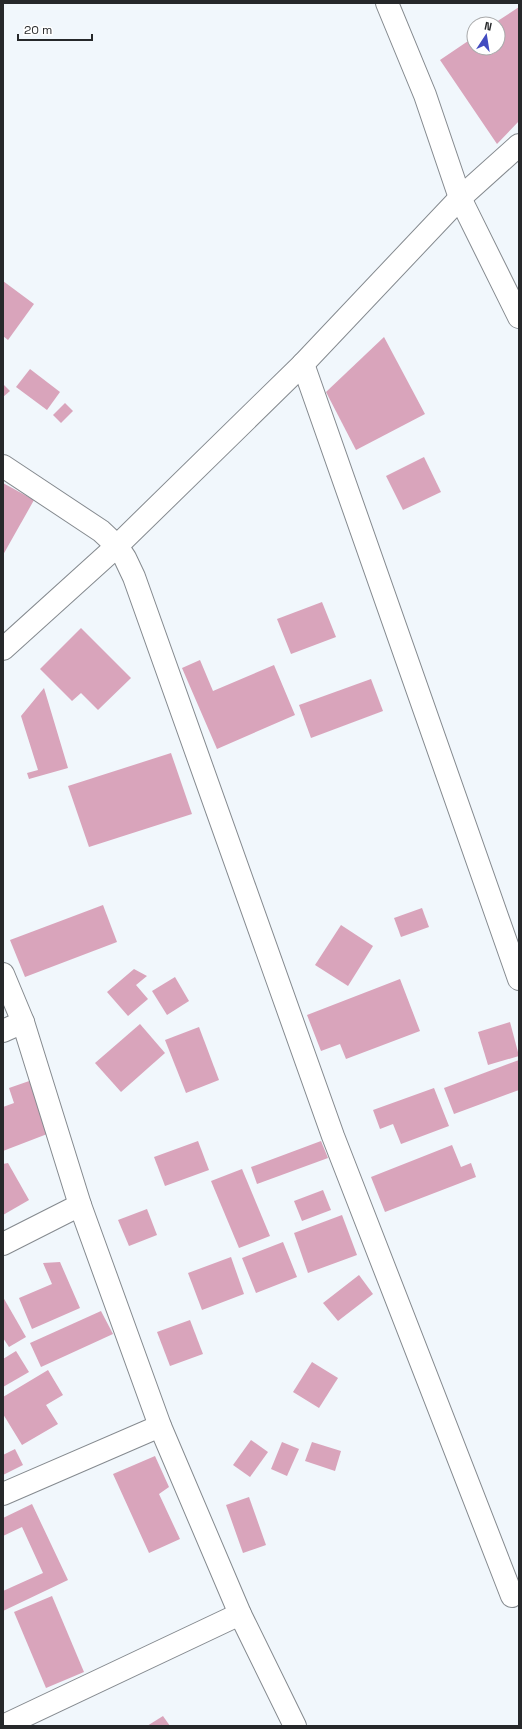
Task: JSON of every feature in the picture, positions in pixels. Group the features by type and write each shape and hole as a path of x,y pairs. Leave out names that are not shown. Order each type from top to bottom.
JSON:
{"street":[{"path":"387,3 424,95 460,198 519,317"},
{"path":"3,649 117,546 303,364 460,198 519,145"},
{"path":"303,364 519,979"},
{"path":"3,466 101,531 117,546 125,558 134,577 332,1136 512,1596"},
{"path":"3,974 23,1022 80,1204 160,1426 240,1614 295,1726"},
{"path":"3,1031 23,1022"},
{"path":"3,1244 80,1204"},
{"path":"3,1494 160,1426"},
{"path":"3,1726 240,1614"}],"building":[{"path":"519,7 519,121 497,144 440,60 466,42 466,56 506,56 505,16"},
{"path":"3,281 34,304 8,340 3,336"},
{"path":"384,337 425,414 356,450 326,392"},
{"path":"30,369 60,392 47,410 16,387"},
{"path":"3,384 10,391 3,397"},
{"path":"65,403 73,411 61,423 53,415"},
{"path":"424,457 441,492 403,510 386,476"},
{"path":"3,483 34,500 3,555"},
{"path":"322,602 336,637 291,654 277,619"},
{"path":"81,628 131,678 98,710 81,693 72,701 40,669"},
{"path":"200,660 213,691 274,665 295,715 217,749 182,668"},
{"path":"371,679 383,711 311,738 299,705"},
{"path":"44,688 68,768 29,779 27,773 38,770 21,716"},
{"path":"171,753 192,814 89,847 68,786"},
{"path":"103,905 117,942 25,977 10,940"},
{"path":"422,908 429,927 401,937 394,918"},
{"path":"341,925 373,946 348,986 315,965"},
{"path":"134,969 147,976 136,985 148,999 128,1016 107,992"},
{"path":"175,977 189,1001 167,1015 152,991"},
{"path":"400,979 420,1031 346,1059 340,1044 321,1051 307,1015"},
{"path":"510,1022 519,1056 488,1065 478,1032"},
{"path":"140,1024 165,1053 121,1092 95,1063"},
{"path":"199,1027 219,1080 186,1093 165,1040"},
{"path":"519,1060 519,1090 454,1114 444,1088"},
{"path":"35,1079 55,1131 3,1151 3,1107 14,1103 9,1088"},
{"path":"434,1088 449,1126 401,1144 393,1124 380,1129 373,1110"},
{"path":"198,1141 209,1170 165,1186 154,1157"},
{"path":"321,1141 328,1158 257,1184 251,1167"},
{"path":"452,1145 461,1167 471,1163 476,1177 385,1212 371,1177"},
{"path":"8,1163 29,1200 3,1215 3,1164"},
{"path":"242,1169 270,1236 239,1248 211,1181"},
{"path":"323,1190 331,1210 302,1221 294,1201"},
{"path":"147,1209 157,1235 129,1246 118,1220"},
{"path":"342,1215 357,1255 308,1273 294,1233"},
{"path":"283,1242 297,1277 256,1293 242,1258"},
{"path":"231,1257 244,1294 202,1310 188,1273"},
{"path":"60,1262 80,1308 32,1329 19,1298 52,1284 43,1263"},
{"path":"359,1275 373,1294 338,1321 323,1303"},
{"path":"3,1297 26,1337 9,1347 3,1338"},
{"path":"101,1311 113,1334 41,1367 30,1343"},
{"path":"190,1320 203,1354 170,1366 157,1332"},
{"path":"16,1351 29,1372 3,1387 3,1359"},
{"path":"312,1362 338,1378 319,1408 293,1392"},
{"path":"48,1370 63,1395 46,1405 58,1424 22,1445 3,1414 3,1397"},
{"path":"251,1440 268,1452 250,1477 233,1465"},
{"path":"282,1442 299,1449 287,1476 271,1469"},
{"path":"312,1442 341,1451 335,1471 305,1461"},
{"path":"15,1449 23,1465 3,1475 3,1455"},
{"path":"155,1456 169,1487 159,1494 180,1539 149,1553 113,1474"},
{"path":"249,1497 266,1545 243,1553 226,1505"},
{"path":"32,1504 68,1580 3,1611 3,1591 43,1573 22,1527 3,1536 3,1518"},
{"path":"52,1596 84,1672 46,1688 14,1612"},
{"path":"163,1716 170,1726 147,1726"}]}
